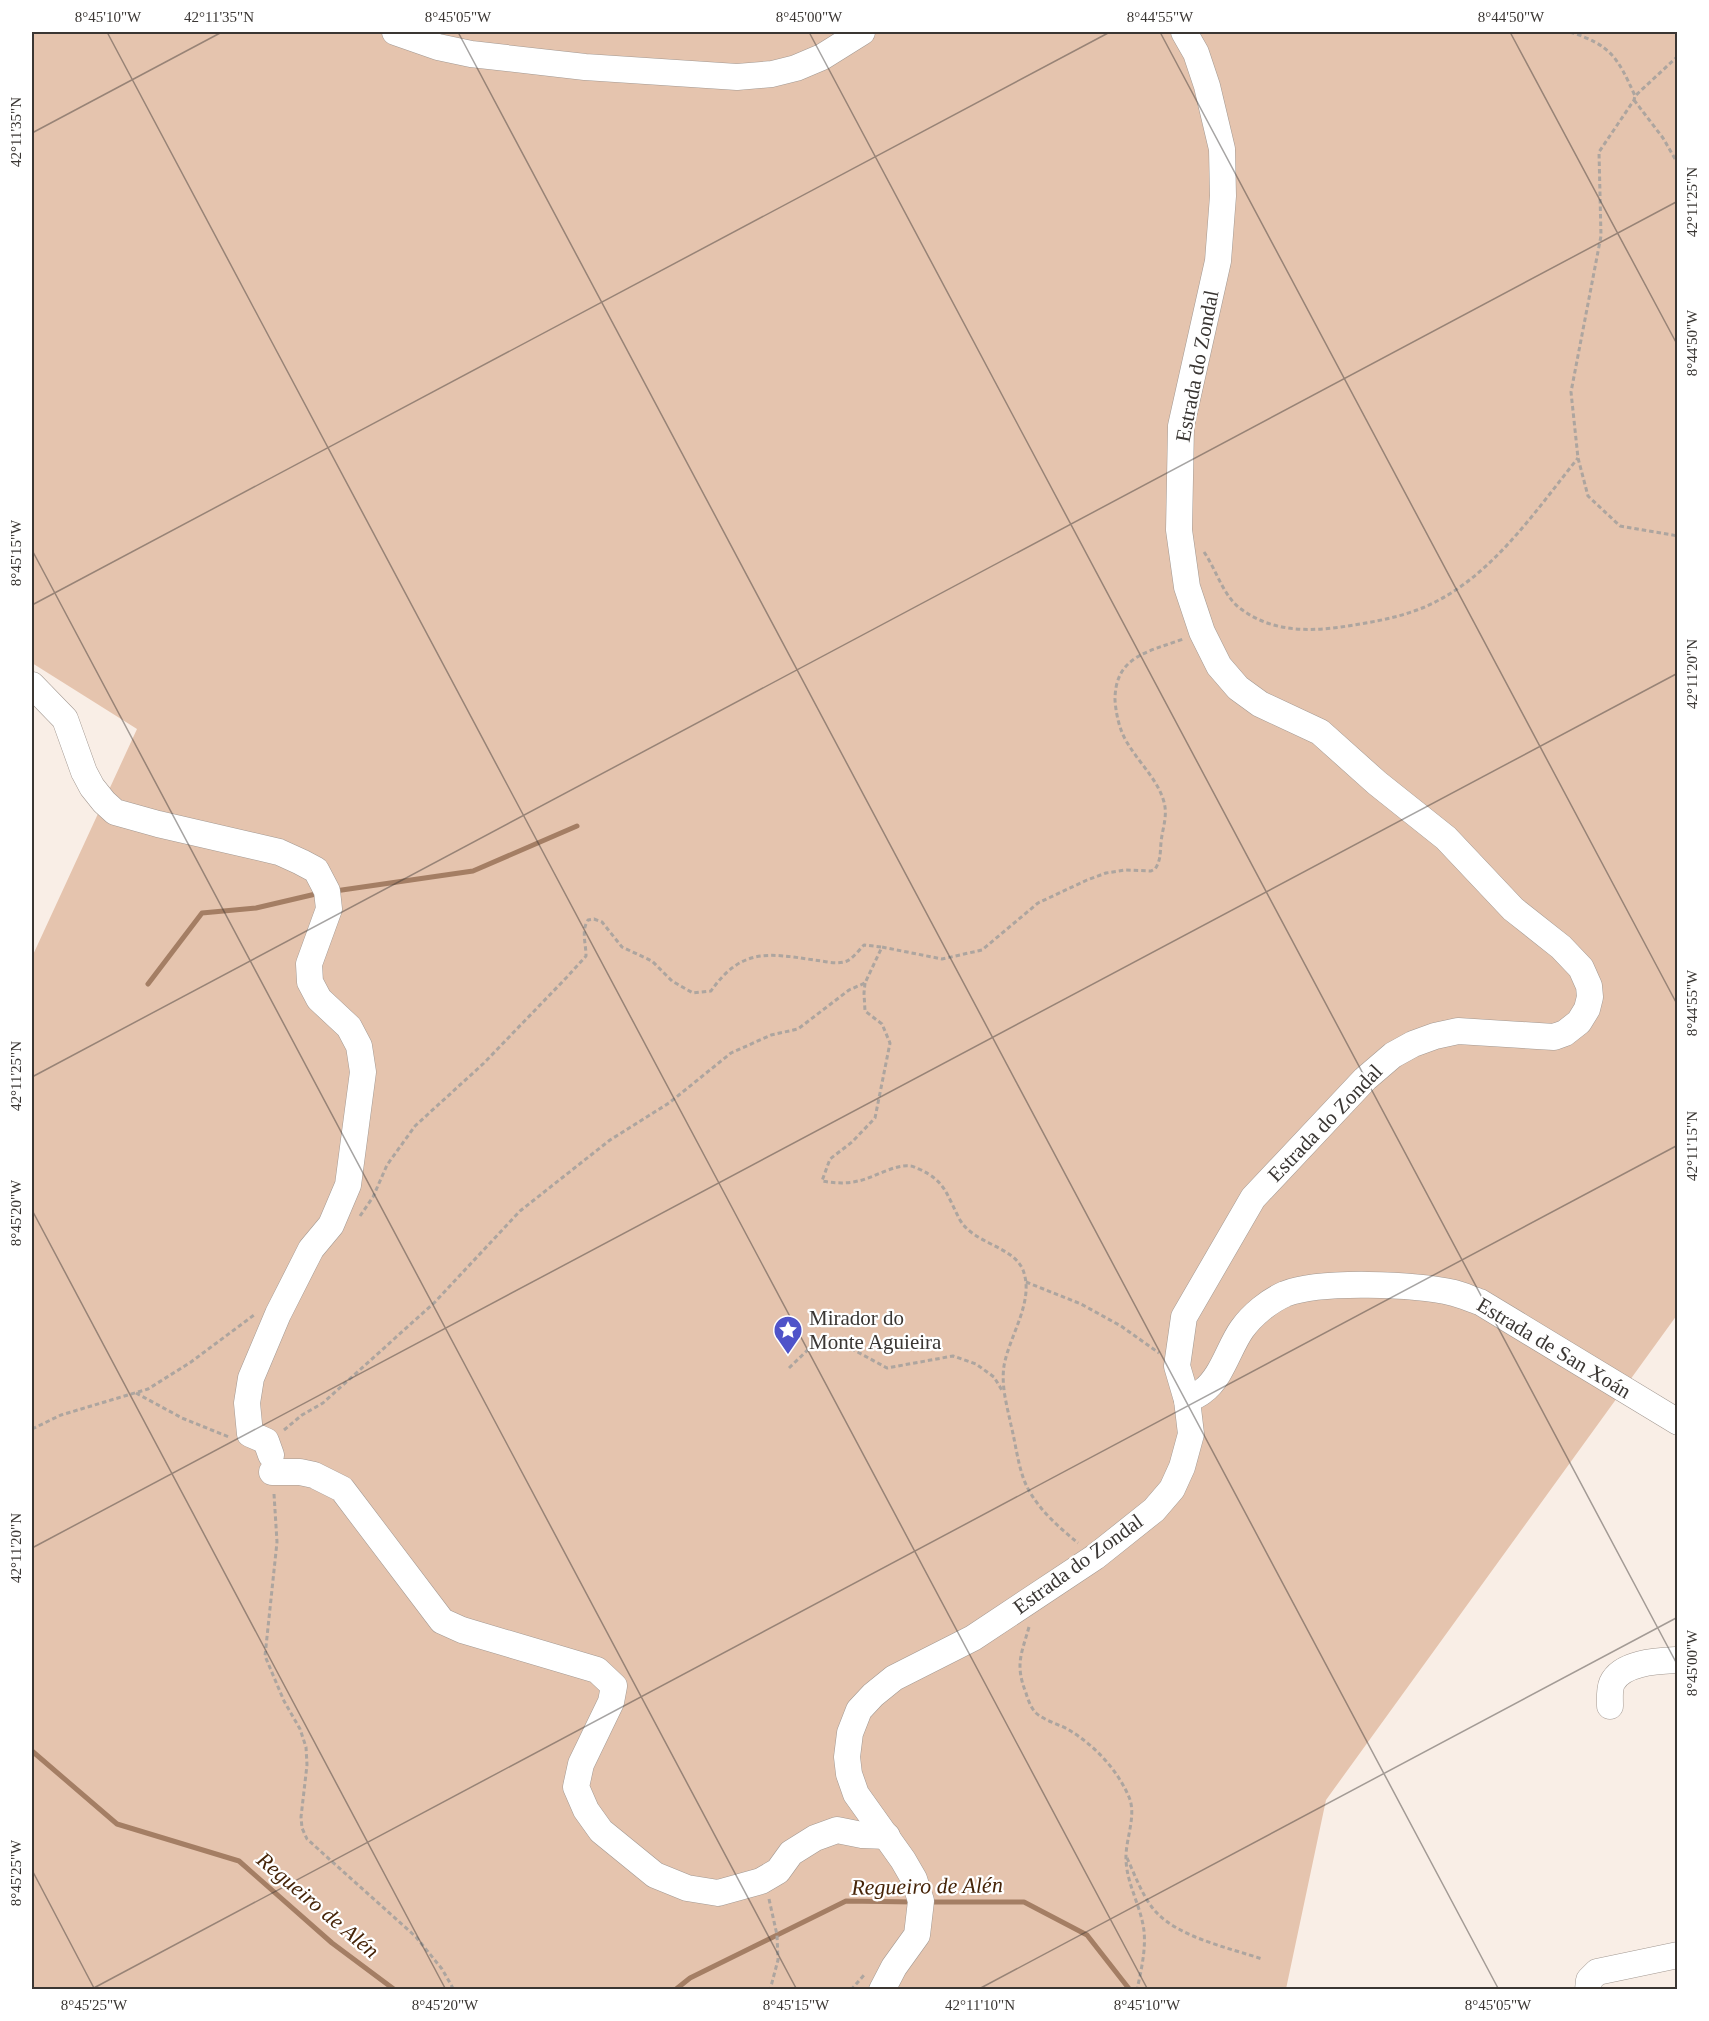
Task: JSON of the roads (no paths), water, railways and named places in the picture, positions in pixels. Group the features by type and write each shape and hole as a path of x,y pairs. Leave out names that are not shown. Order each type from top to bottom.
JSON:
{"street":[{"path":"395,32 438,47 471,54 585,67 737,77 772,74 796,68 822,57 862,32"},
{"name":"Estrada do Zondal","path":"882,1989 894,1967 917,1935 921,1901 914,1879 887,1836 856,1794 849,1774 846,1756 850,1733 859,1710 894,1678 973,1638 1095,1557 1154,1510 1172,1489 1182,1467 1191,1434 1187,1400 1177,1366 1184,1317 1253,1198 1365,1078 1393,1055 1413,1044 1458,1031 1554,1037 1565,1033 1579,1022 1587,1009 1590,997 1589,986 1581,968 1561,947 1513,909 1446,838 1377,783 1320,732 1260,704 1238,688 1219,666 1202,632 1187,587 1179,530 1181,426 1218,261 1223,196 1222,149 1207,86 1196,53 1184,32"},
{"path":"32,686 64,719 92,787 115,812 279,852 315,870 327,891 329,909 309,964 310,982 319,999 349,1028 359,1046 363,1072 348,1185 331,1225 311,1249 278,1314 252,1378 247,1403 265,1451 300,1472 314,1475 342,1489 442,1621 462,1630 597,1670 614,1686 611,1702 581,1764 576,1787 586,1810 601,1831 655,1875 687,1888 718,1893 760,1881 778,1871 791,1853 815,1838 837,1830 862,1835 887,1836"},
{"name":"Estrada de San Xoán","path":"1187,1400 1204,1390 1215,1376 1242,1328 1259,1310 1284,1295 1319,1287 1382,1286 1424,1288 1453,1293 1480,1302 1677,1422"},
{"path":"1610,1706 1610,1690 1618,1674 1629,1667 1677,1660"},
{"path":"1588,1989 1589,1980 1597,1972 1677,1955"}],"waterway":[{"path":"335,891 473,871 577,826"},
{"path":"148,984 202,913 256,908 320,893"},
{"name":"Regueiro de Alén","path":"32,1751 117,1824 239,1861 332,1943 395,1990"},
{"name":"Regueiro de Alén","path":"675,1990 690,1978 846,1901 914,1902"},
{"name":"Regueiro de Alén","path":"927,1902 1024,1902 1087,1935 1130,1990"}],"place":[{"name":"Mirador do Monte Aguieira","path":"788,1356"}]}
